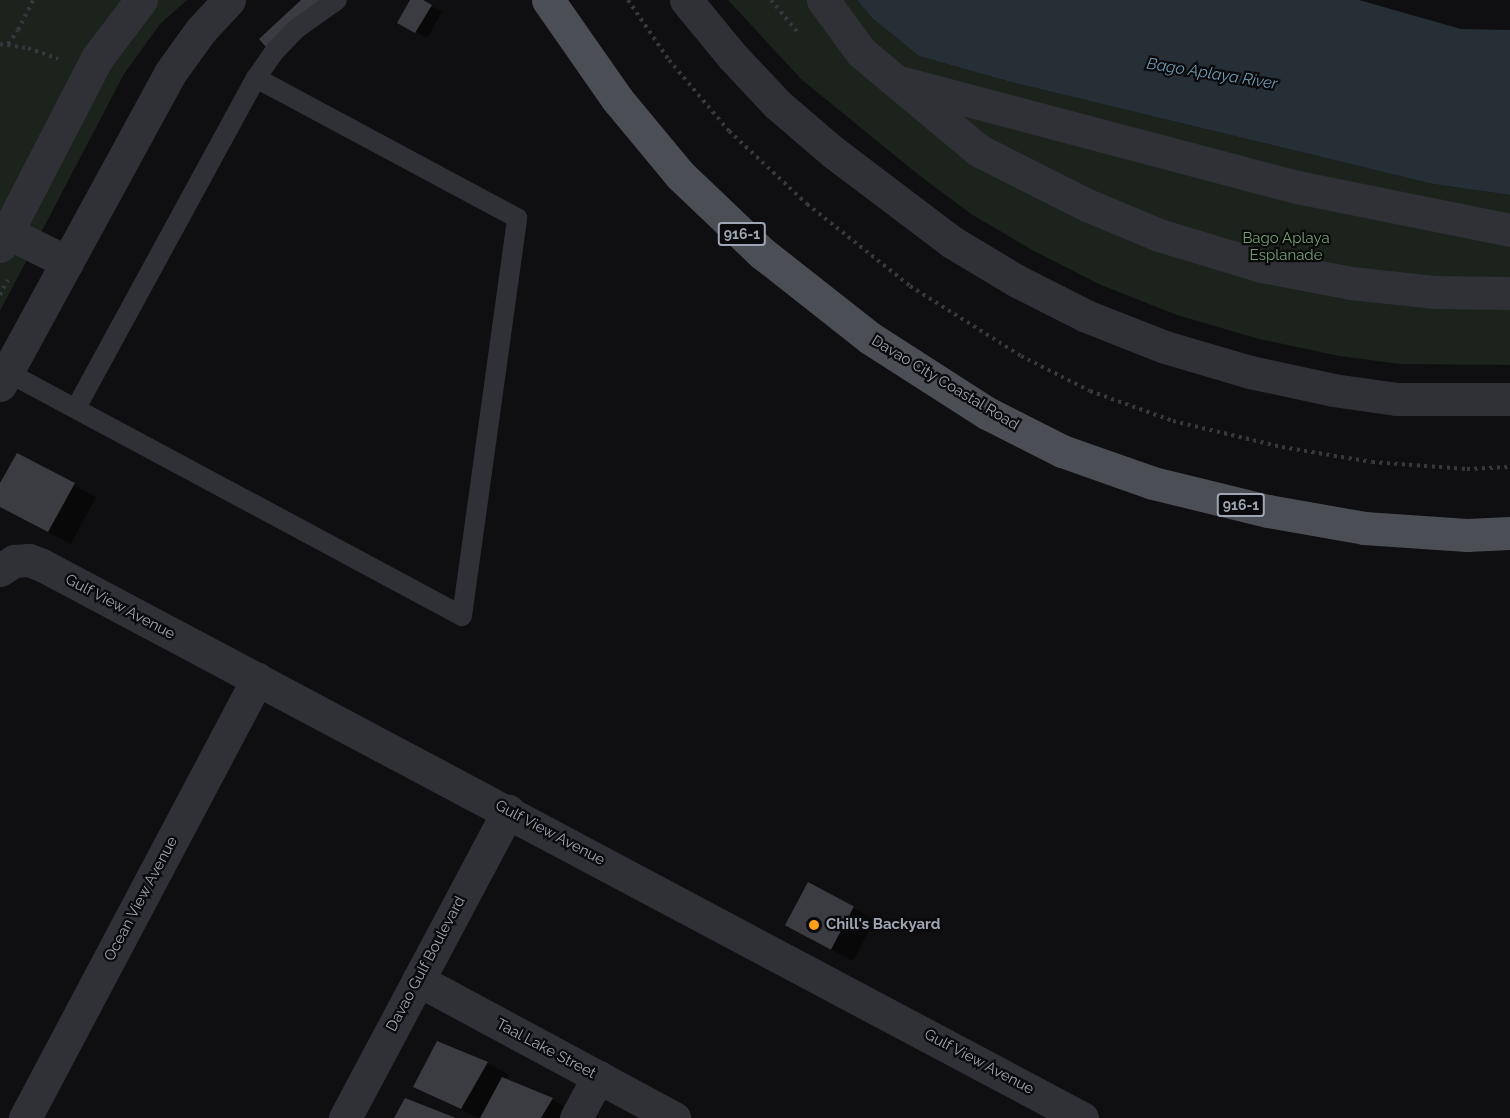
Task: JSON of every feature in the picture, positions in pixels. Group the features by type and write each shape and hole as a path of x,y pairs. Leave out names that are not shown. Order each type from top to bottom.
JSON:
{"main road":[{"name":"Davao City Coastal Road","path":"548,0 617,99 680,175 762,253 870,338 987,413 1062,451 1153,483 1268,512 1364,528 1467,535 1510,533"}],"street":[{"path":"67,261 2,236 97,58 141,0"},
{"path":"4,379 170,74 201,30 229,0"},
{"path":"686,0 732,56 777,104 833,152 952,242 1017,281 1086,316 1166,348 1250,372 1333,390 1397,399 1510,399"},
{"path":"823,0 861,52 978,150 1088,206 1159,235 1262,266 1351,283 1434,292 1510,293"},
{"path":"892,80 1297,187 1510,230"},
{"name":"Gulf View Avenue","path":"7,566 29,560 42,566 1082,1118"},
{"name":"Ocean View Avenue","path":"24,1118 257,679"},
{"name":"Davao Gulf Boulevard","path":"345,1118 507,811"},
{"name":"Taal Lake Street","path":"418,980 674,1118"},
{"path":"576,1118 598,1077"}],"lane":[{"path":"76,408 256,78 274,52 296,29 337,0"},
{"path":"4,379 76,408 462,616 517,218 256,78"}],"path":[{"path":"8,44 33,0"}],"green space":[{"path":"0,0 187,0 160,24 124,74 0,311"},
{"name":"Bago Aplaya Esplanade","path":"728,0 857,0 872,18 919,56 1007,81 1433,184 1510,195 1510,365 1400,364 1339,356 1259,339 1177,315 1101,285 1034,251 971,214 920,176 801,79"}],"water":[{"name":"Bago Aplaya River","path":"857,0 1359,0 1461,29 1510,30 1510,195 1433,184 1007,81 919,56 872,18"}],"building":[{"path":"301,0 321,0 266,47 259,39"},
{"path":"410,0 423,0 432,5 415,33 397,23"},
{"path":"17,453 75,483 48,532 0,507 0,483"},
{"path":"808,882 854,906 831,950 785,925"},
{"path":"437,1041 488,1062 461,1109 413,1087"},
{"path":"502,1077 553,1098 541,1118 480,1118"},
{"path":"405,1098 456,1118 394,1118"}],"place":[{"name":"Chill's Backyard","path":"814,925"}]}
